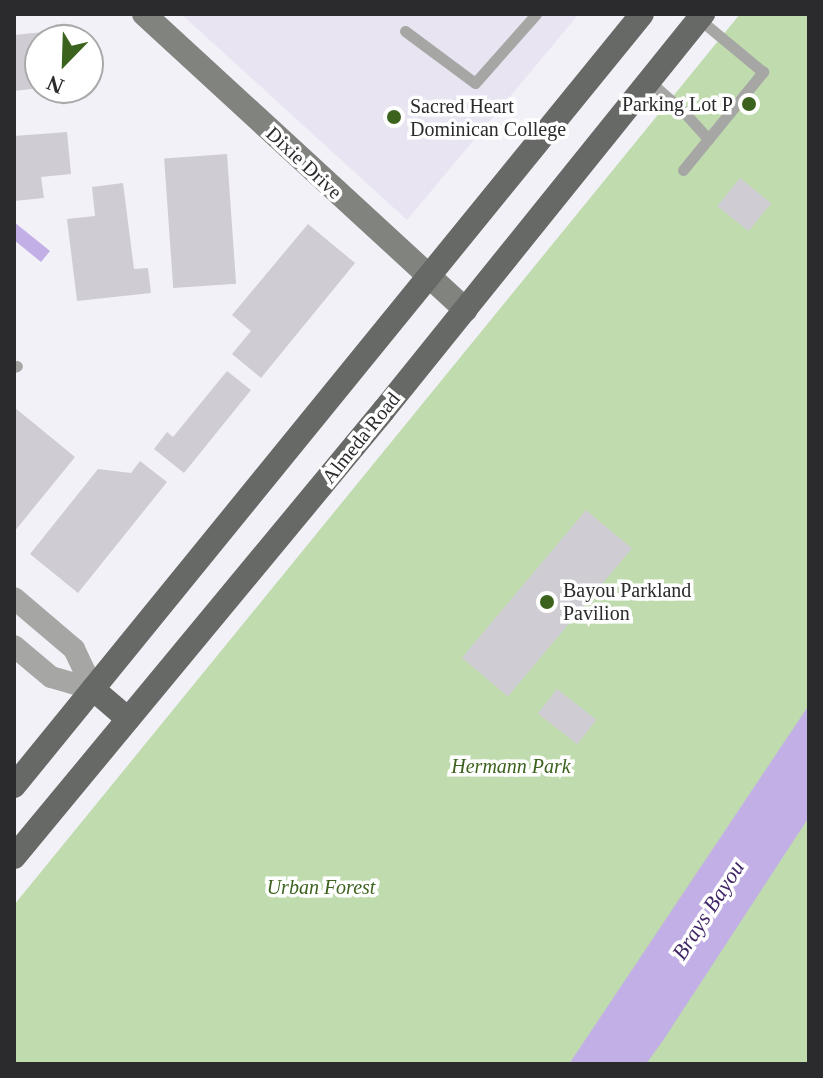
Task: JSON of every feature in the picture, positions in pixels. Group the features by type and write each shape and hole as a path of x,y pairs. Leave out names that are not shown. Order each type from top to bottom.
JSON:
{"main road":[{"path":"14,786 642,14"},
{"name":"Almeda Road","path":"14,857 466,310 699,16"},
{"path":"93,689 128,719"}],"street":[{"name":"Dixie Drive","path":"144,14 466,310"},
{"path":"14,598 74,649 93,689"},
{"path":"14,646 51,677 93,689"}],"lane":[{"path":"405,31 475,83 536,14"},
{"path":"683,170 763,72 699,16"},
{"path":"649,81 683,111 708,139"}],"shaded area":[{"name":"Sacred Heart Dominican College","path":"181,14 579,14 407,220"}],"green space":[{"name":"Hermann Park","path":"740,14 809,14 809,1064 14,1064 14,905"}],"water":[{"path":"14,222 50,251 41,262 14,240"},
{"name":"Brays Bayou","path":"809,705 809,817 662,1042 646,1064 569,1064"}],"building":[{"path":"24,34 24,90 14,91 14,35"},
{"path":"67,132 71,174 41,177 44,198 14,201 14,136"},
{"path":"227,154 236,284 173,288 164,158"},
{"path":"740,178 771,203 748,231 717,206"},
{"path":"123,183 134,269 148,268 151,293 77,301 67,219 95,216 92,187"},
{"path":"308,224 355,263 261,378 232,354 251,331 232,315"},
{"path":"227,371 251,390 184,473 154,449 167,432 173,437"},
{"path":"14,407 75,457 14,532"},
{"path":"140,461 167,482 78,593 30,554 98,469 131,473"},
{"name":"Bayou Parkland Pavilion","path":"586,510 632,549 508,696 462,658"},
{"path":"557,689 596,720 577,744 538,713"}],"place":[{"name":"Parking Lot P","path":"749,104"},
{"name":"Sacred Heart Dominican College","path":"394,117"},
{"name":"Bayou Parkland Pavilion","path":"547,602"}],"park label":[{"name":"Urban Forest","path":"321,887"}]}
